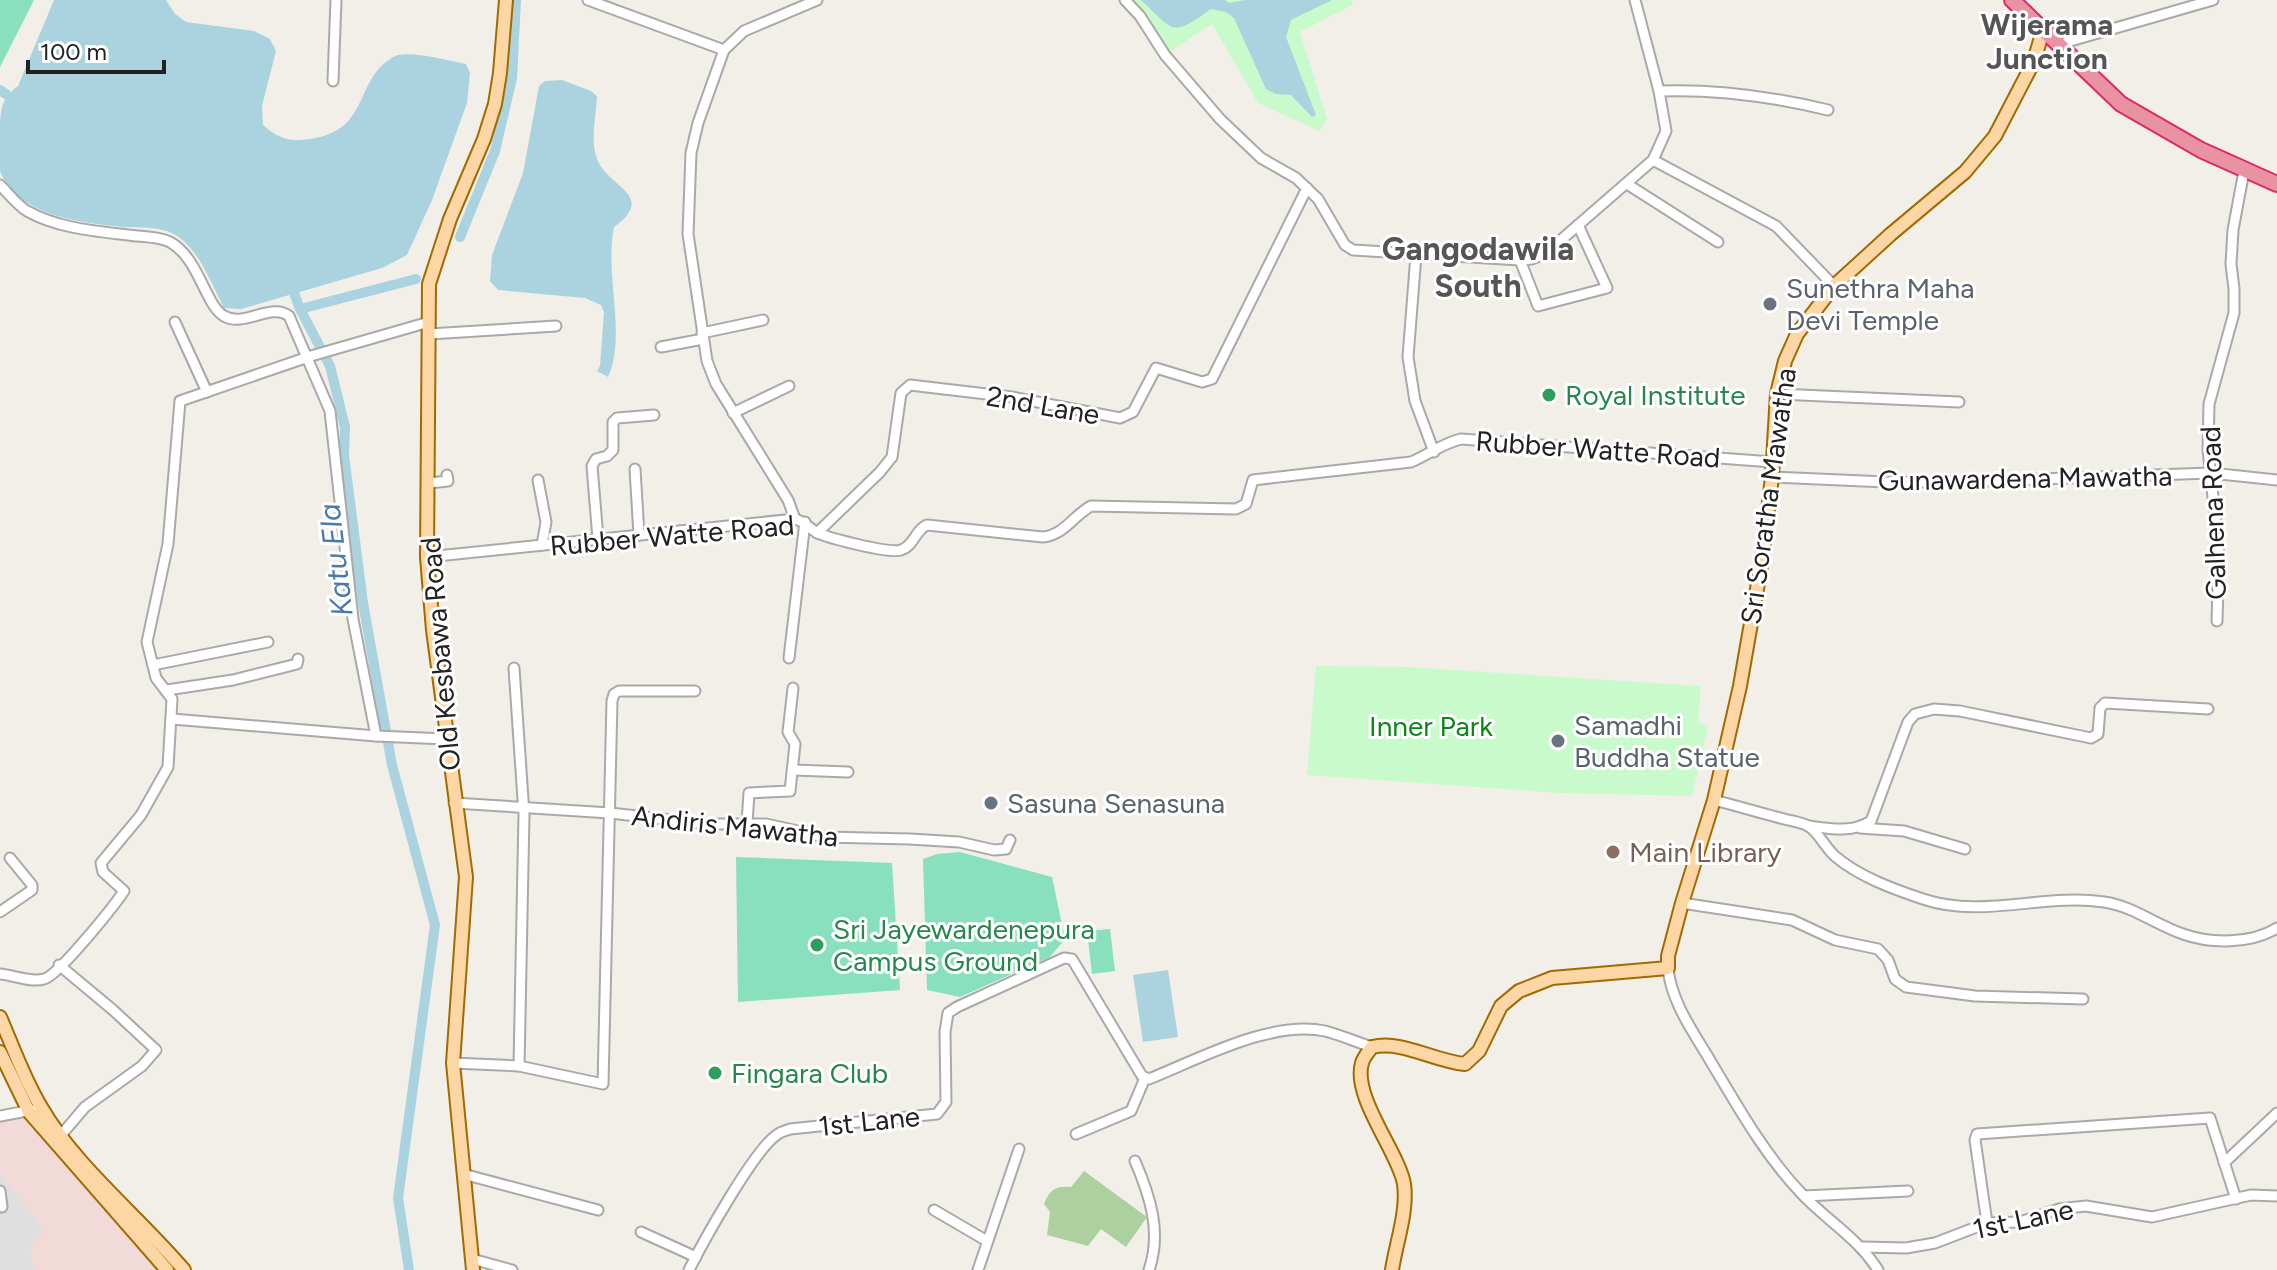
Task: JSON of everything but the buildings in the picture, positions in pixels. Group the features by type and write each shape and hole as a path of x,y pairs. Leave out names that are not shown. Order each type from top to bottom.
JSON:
{"highway":[{"path":"2012,0 2044,27 2121,104 2244,171 2277,184"}],"main road":[{"name":"Old Kesbawa Road","path":"473,1264 453,1063 466,894 433,630 427,557 429,284 450,219 484,139 495,104 506,0"},
{"name":"Sri Soratha Mawatha","path":"1668,968 1668,956 1682,903 1714,800 1745,656 1761,566 1772,477 1777,394 1785,361 1797,334 1834,286 1965,172 1995,136 2034,61 2044,27"},
{"name":"Sri Soratha Mawatha","path":"2034,61 2060,44"},
{"path":"1392,1270 1405,1197 1404,1181 1372,1115 1362,1079 1362,1063 1372,1047 1384,1044 1396,1046 1465,1064 1479,1051 1501,1006 1519,991 1552,978 1668,968"},
{"path":"0,1017 34,1109"},
{"path":"0,1052 34,1109 57,1140 167,1270"},
{"path":"57,1140 184,1270"}],"street":[{"path":"333,81 336,0"},
{"path":"588,0 724,50"},
{"path":"789,658 800,520 716,384 707,361 688,234 691,153 698,123 724,50 744,31 817,0"},
{"path":"1125,0 1140,16 1165,55 1220,119 1261,158 1296,178 1318,199 1345,245 1353,250 1520,260 1546,253 1627,184 1653,160 1666,131 1635,0"},
{"path":"2060,44 2213,0"},
{"path":"1659,91 1784,100 1828,110"},
{"path":"1653,160 1776,226 1834,286"},
{"name":"Galhena Road","path":"2217,621 2219,555 2208,449 2209,404 2234,313 2231,264 2233,230 2244,171"},
{"path":"1627,184 1718,242"},
{"path":"0,185 24,209 48,220 79,229 170,242 184,253 225,317 242,319 277,312 286,314 309,357 332,420 353,619 376,736"},
{"name":"2nd Lane","path":"817,533 892,457 904,387 910,385 1012,397 1120,418 1133,412 1156,368 1202,382 1212,379 1307,188"},
{"path":"1520,260 1538,306 1607,288 1578,225"},
{"path":"1416,255 1408,357 1415,401 1434,452"},
{"path":"661,347 763,320"},
{"path":"175,322 207,392"},
{"path":"0,974 42,980 51,976 84,942 124,891 103,872 101,863 141,815 168,767 172,699 156,678 147,642 168,544 180,401 331,350 429,328 556,326"},
{"path":"733,413 789,386"},
{"path":"1777,394 1959,402"},
{"path":"598,539 592,466 596,459 607,456 613,450 613,422 617,418 654,415"},
{"name":"Rubber Watte Road","path":"427,557 800,520 817,533 886,552 902,550 913,542 920,528 927,525 1055,536 1077,514 1091,506 1236,509 1246,504 1253,480 1411,462 1434,452 1447,442 1461,439 1773,462"},
{"path":"635,469 639,535"},
{"name":"Gunawardena Mawatha","path":"1772,477 1987,482 2211,473 2277,480"},
{"path":"429,483 448,481 447,475"},
{"path":"538,480 546,522 542,545"},
{"path":"153,665 268,642"},
{"path":"167,690 233,680 297,664 298,659"},
{"path":"514,668 523,807 519,1066"},
{"path":"747,823 749,793 790,791 795,744 788,732 793,688"},
{"path":"453,1063 519,1066 603,1084 614,694 619,691 695,691"},
{"path":"1860,828 1871,821 1908,722 1915,714 1934,709 1960,711 2091,738 2098,734 2100,708 2105,703 2208,709"},
{"path":"172,719 446,739"},
{"path":"793,770 848,772"},
{"path":"1714,800 1809,826 1833,830 1904,831 1965,849"},
{"name":"Andiris Mawatha","path":"454,803 610,813 708,824 747,823 786,827 825,837 959,842 994,850 1006,849 1010,840"},
{"path":"1809,826 1824,845 1849,866 1885,886 1927,901 1984,908 2067,901 2104,902 2133,910 2184,935 2216,941 2242,939 2277,928"},
{"path":"0,912 32,890 32,885 10,858"},
{"path":"1682,903 1792,920 1835,940 1878,949 1888,960 1895,979 1906,987 1975,996 2083,999"},
{"name":"1st Lane","path":"689,1270 742,1181 777,1134 790,1129 937,1114 946,1102 945,1032 948,1013 1064,958 1072,959 1145,1078"},
{"path":"57,1140 85,1107 142,1066 156,1050 59,965"},
{"path":"1668,968 1683,1014 1773,1162 1803,1196 1863,1247 1878,1270"},
{"path":"1076,1134 1131,1111 1145,1078 1244,1041 1293,1029 1324,1031 1372,1047"},
{"path":"0,1116 34,1109"},
{"path":"2224,1163 2277,1113"},
{"path":"1987,1223 1975,1140 1977,1134 2210,1118 2236,1199"},
{"path":"978,1270 1019,1149"},
{"path":"1135,1161 1154,1220 1154,1248 1149,1270"},
{"path":"463,1174 598,1210"},
{"path":"0,1191 2,1207"},
{"path":"1803,1196 1908,1191"},
{"name":"1st Lane","path":"1863,1247 1906,1248 1935,1243 1987,1223 2020,1222 2059,1209 2086,1206 2152,1217 2251,1195 2277,1196"},
{"path":"934,1210 987,1241"},
{"path":"641,1232 696,1257"},
{"path":"473,1264 512,1270"}],"shaded area":[{"path":"27,1112 163,1270 38,1270 32,1266 30,1247 44,1228 0,1173 0,1116"},
{"path":"0,1173 44,1228 32,1266 38,1270 0,1270"}],"green space":[{"path":"0,0 34,0 0,67"},
{"path":"1125,0 1351,0 1353,5 1300,32 1327,119 1319,131 1258,103 1212,24 1165,55"},
{"name":"Inner Park","path":"1316,666 1408,667 1701,686 1698,722 1708,726 1692,796 1561,793 1307,775"},
{"name":"Sri Jayewardenepura Campus Ground","path":"960,852 1052,877 1065,939 1050,957 960,997 927,990 923,859"},
{"name":"Sri Jayewardenepura Campus Ground","path":"736,857 892,863 900,990 738,1002"},
{"path":"1110,929 1115,971 1092,974 1087,931"},
{"path":"1084,1171 1147,1217 1126,1247 1101,1229 1088,1246 1047,1235 1050,1212 1044,1204 1046,1199 1054,1190 1071,1187"}],"water":[{"path":"54,0 166,0 175,14 186,22 254,31 270,39 276,51 262,106 263,125 276,135 291,140 325,136 340,128 351,118 380,67 393,57 418,55 466,64 470,73 467,103 432,200 407,255 382,268 241,309 224,308 199,259 177,236 158,229 71,219 36,207 21,198 0,171 1,113 4,101 18,86"},
{"path":"1141,0 1225,0 1229,3 1245,0 1332,0 1291,20 1286,37 1316,115 1312,117 1291,95 1276,94 1266,89 1234,18 1226,12 1211,9 1188,24 1174,27"},
{"path":"562,80 597,96 594,135 597,159 602,169 631,199 626,216 614,227 612,264 616,343 608,377 597,371 604,312 601,305 585,298 498,290 490,281 492,255 523,173 539,86 545,81"},
{"path":"1168,970 1178,1037 1143,1042 1133,975"}],"waterway":[{"name":"Katu Ela","path":"460,237 495,151 512,78 516,0"},
{"path":"0,90 6,94"},
{"name":"Katu Ela","path":"409,1270 398,1198 435,925 392,765 363,603 344,455 345,427 330,366 300,309 416,279"},
{"path":"297,280 294,293 300,309"}],"place":[{"name":"Sunethra Maha Devi Temple","path":"1770,304"},
{"name":"Royal Institute","path":"1549,395"},
{"name":"Samadhi Buddha Statue","path":"1558,741"},
{"name":"Sasuna Senasuna","path":"991,803"},
{"name":"Main Library","path":"1613,852"},
{"name":"Sri Jayewardenepura Campus Ground","path":"817,945"},
{"name":"Fingara Club","path":"715,1073"}],"district":[{"name":"Wijerama Junction","path":"2047,42"},
{"name":"Gangodawila South","path":"1478,268"}]}
